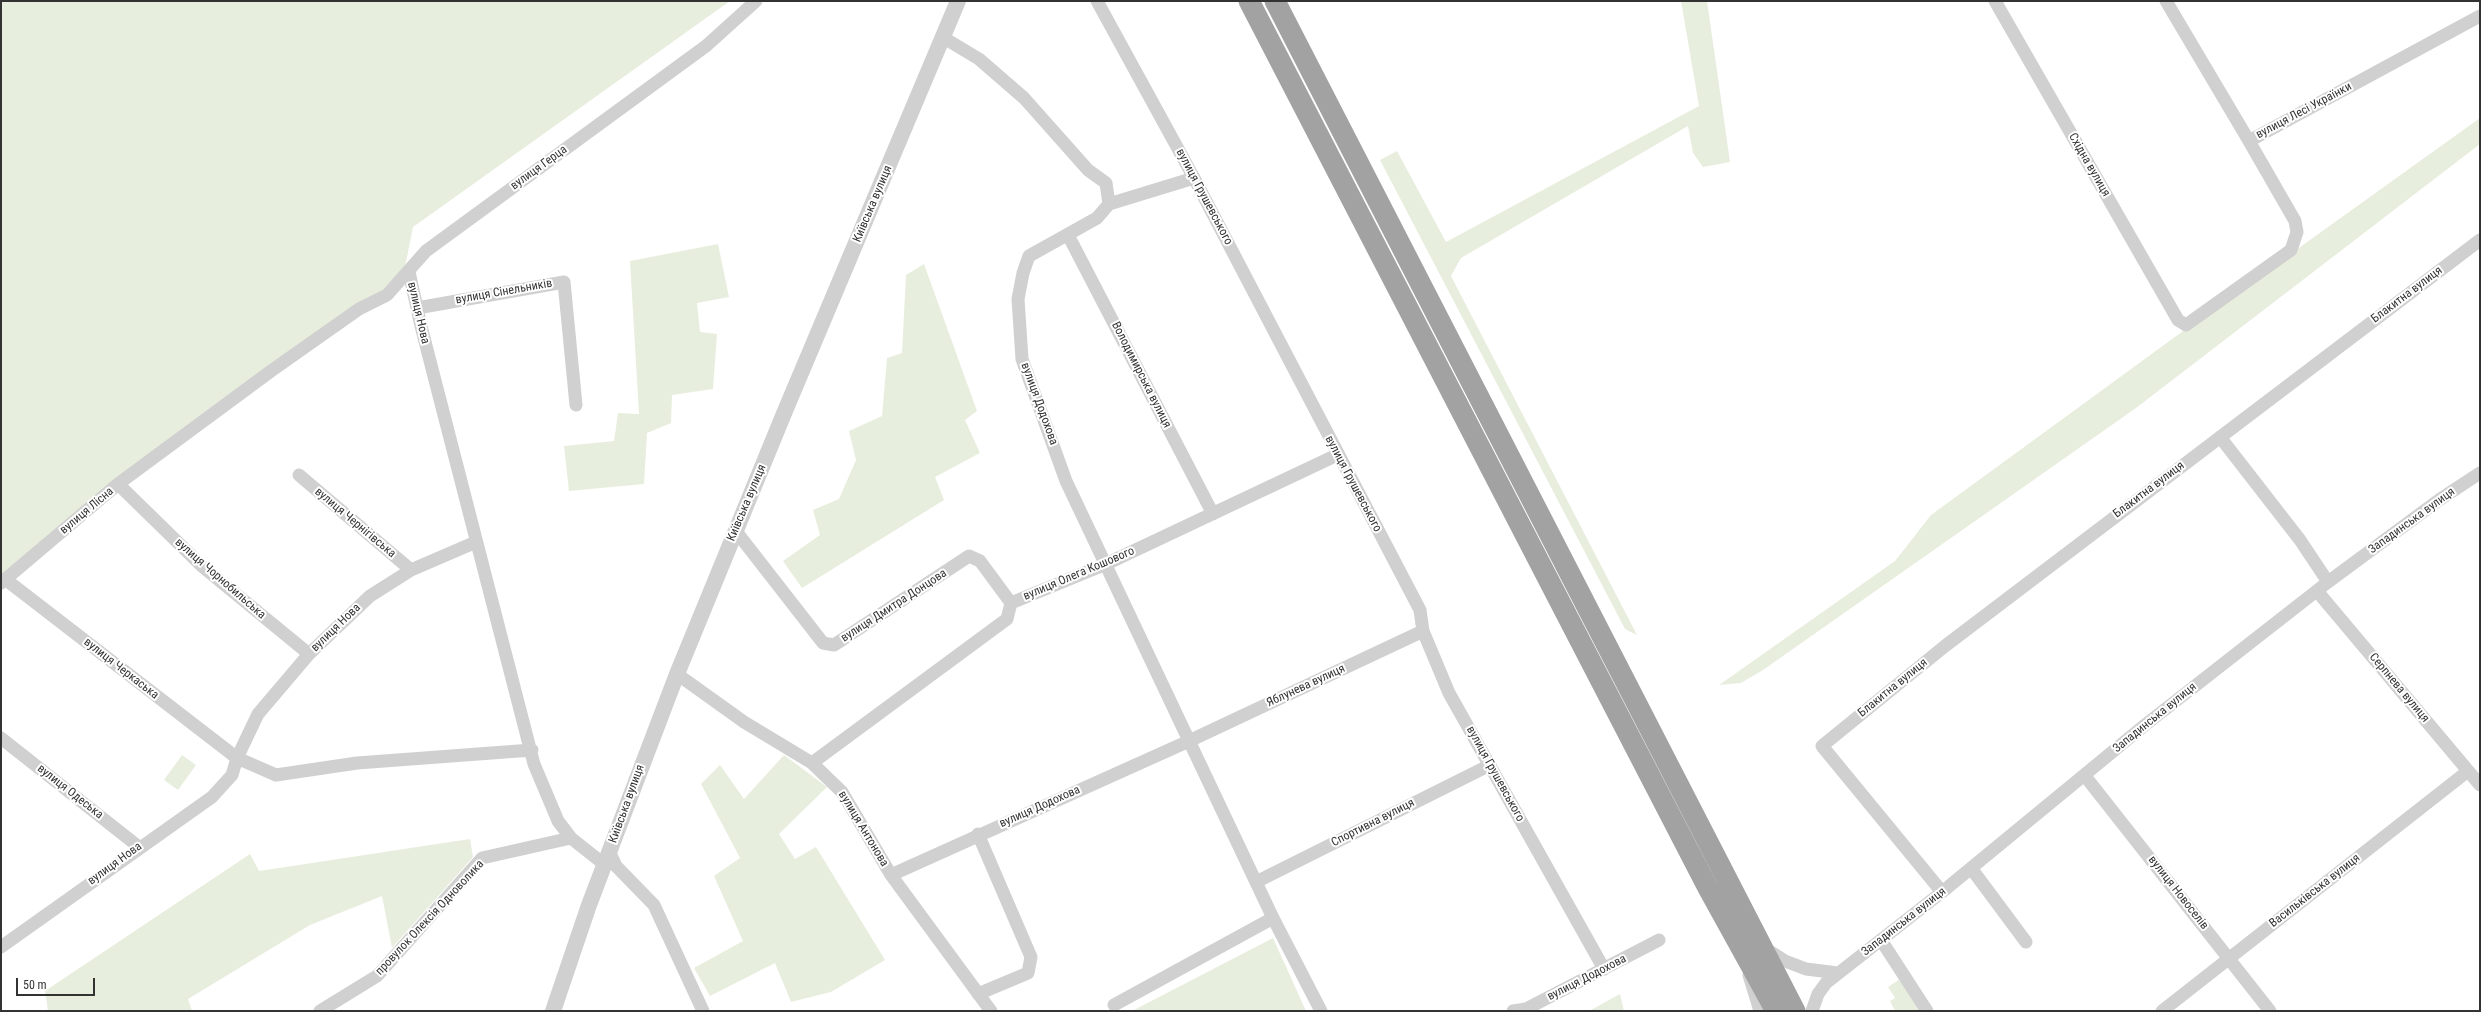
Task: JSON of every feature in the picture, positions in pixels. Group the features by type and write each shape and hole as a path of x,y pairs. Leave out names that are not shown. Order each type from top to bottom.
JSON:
{"highway":[{"path":"1249,1 1752,948 1795,1011"},
{"path":"1275,1 1752,948 1776,1011"}],"street":[{"name":"вулиця Герца","path":"409,272 426,251 706,46 756,1"},
{"name":"Київська вулиця","path":"553,1011 607,858 677,674 735,530 944,38 958,1"},
{"name":"вулиця Грушевського","path":"1097,1 1194,178 1299,376 1337,455 1420,610 1423,631 1449,693 1604,969"},
{"name":"Східна вулиця","path":"1995,1 2178,320 2186,325 2290,250 2297,232 2295,221 2249,141"},
{"name":"вулиця Лесі Українки","path":"2166,1 2249,141 2480,16"},
{"path":"944,38 979,59 1024,98 1088,170 1106,182 1109,204 1194,178"},
{"name":"вулиця Додохова","path":"1109,204 1097,218 1029,256 1023,273 1018,299 1022,359 1066,481 1273,918 1321,1011"},
{"name":"Володимирська вулиця","path":"1068,235 1213,514"},
{"name":"Блакитна вулиця","path":"1942,892 1822,746 1945,646 2480,240"},
{"name":"вулиця Нова","path":"409,272 476,542 532,750 534,764 558,821 571,838 607,858"},
{"name":"вулиця Нова","path":"175,442 270,371 359,309 387,295 409,272"},
{"name":"вулиця Сінельників","path":"417,308 564,282 576,405"},
{"path":"2220,437 2300,540 2328,582"},
{"name":"вулиця Лісна","path":"3,581 118,484 175,442"},
{"name":"вулиця Олега Кошового","path":"812,763 911,692 1007,619 1011,603 1106,564 1337,455"},
{"name":"вулиця Чернігівська","path":"299,475 411,570"},
{"name":"Западинська вулиця","path":"1812,1011 1818,994 1826,983 1942,892 2085,776 2145,725 2328,582 2439,500 2479,475"},
{"name":"вулиця Чорнобильська","path":"118,484 203,567 309,654"},
{"name":"вулиця Дмитра Донцова","path":"735,530 823,643 834,645 969,556 980,561 1011,603"},
{"name":"вулиця Нова","path":"1,947 139,847 212,797 232,774 237,758 258,714 309,654 370,596 411,570 476,542"},
{"name":"вулиця Черкаська","path":"3,581 237,758"},
{"name":"Серпнева вулиця","path":"2317,591 2480,785"},
{"name":"Яблунева вулиця","path":"1189,741 1423,631"},
{"name":"вулиця Антонова","path":"677,674 744,722 812,763 842,792 891,875 991,1011"},
{"name":"вулиця Одеська","path":"1,738 139,847"},
{"name":"вулиця Додохова","path":"891,875 978,834 1189,741"},
{"path":"237,758 276,775 357,763 532,750"},
{"name":"Спортивна вулиця","path":"1256,882 1490,765"},
{"name":"Васильківська вулиця","path":"2162,1011 2468,771"},
{"name":"вулиця Новоселів","path":"2085,776 2270,1011"},
{"path":"978,834 1031,957 1028,973 978,994"},
{"name":"провулок Олексія Одноволика","path":"320,1011 377,976 482,858 571,838"},
{"path":"607,858 654,906 703,1011"},
{"path":"1971,868 2026,942"},
{"path":"1114,1006 1273,918"},
{"name":"вулиця Додохова","path":"1513,1011 1526,1009 1659,940"},
{"path":"1881,940 1927,1011"},
{"path":"1760,1011 1752,948 1799,966 1838,973"}],"green space":[{"path":"1,1 730,1 413,227 405,267 387,295 316,335 1,583"},
{"path":"1681,1 1707,1 1730,162 1703,167 1693,153 1688,126 1461,258 1451,276 1637,635 1625,629 1380,160 1397,151 1446,242 1699,106"},
{"path":"2480,118 2480,144 2136,408 1763,670 1741,683 1719,685 1895,561 1931,515 2190,326"},
{"path":"718,244 729,297 697,303 700,332 717,334 713,389 672,395 671,423 647,433 644,484 569,491 564,446 614,441 618,413 639,414 630,261"},
{"path":"924,264 977,411 965,420 980,453 935,477 944,500 802,588 783,561 820,535 813,510 839,499 856,460 849,431 882,416 887,358 902,353 906,275"},
{"path":"182,755 196,765 178,790 164,780"},
{"path":"784,755 827,787 779,834 795,859 816,847 885,960 831,992 791,1002 775,963 710,996 694,968 743,941 714,876 740,858 701,784 720,765 744,799"},
{"path":"470,839 473,857 392,948 382,896 310,925 188,999 192,1011 48,1011 45,991 250,854 259,871"},
{"path":"1273,938 1306,1011 1132,1011"},
{"path":"1900,979 1919,1011 1895,1011 1890,1001 1895,998 1888,987"},
{"path":"1620,994 1624,1011 1589,1011"}]}
